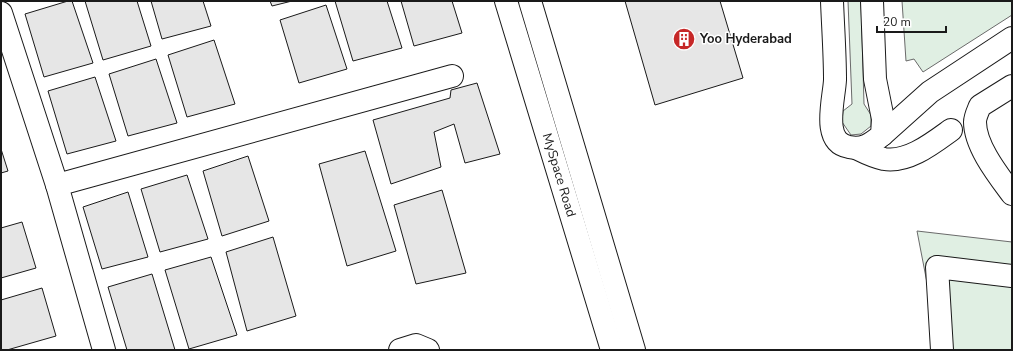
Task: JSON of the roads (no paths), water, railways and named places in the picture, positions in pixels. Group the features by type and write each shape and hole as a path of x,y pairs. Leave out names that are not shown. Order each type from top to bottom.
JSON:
{"street":[{"name":"MySpace Road","path":"506,1 612,350"},
{"name":"MySpace Road","path":"530,1 634,350"},
{"path":"832,1 834,80 831,124 834,137 844,146 858,149 884,159 897,159 925,148 951,130"},
{"path":"872,1 875,79 883,120 882,135"},
{"path":"1,13 57,185 104,350"},
{"path":"858,149 870,145 930,92 1012,38"},
{"path":"57,185 452,76"},
{"path":"1012,86 980,106 975,122 980,140 992,166 1012,194"},
{"path":"942,350 937,267 1012,276"},
{"path":"400,350 416,345 428,350"}],"place":[{"name":"Yoo Hyderabad","path":"684,39"}]}
